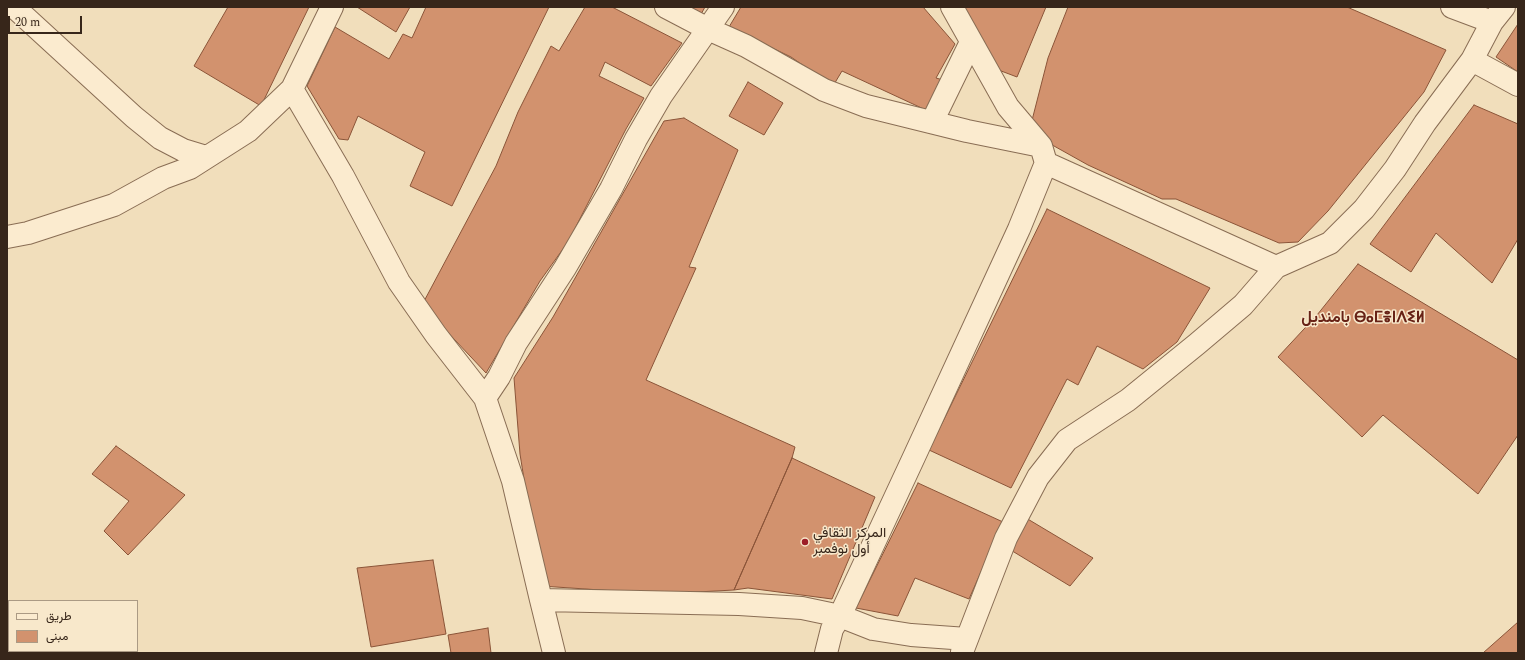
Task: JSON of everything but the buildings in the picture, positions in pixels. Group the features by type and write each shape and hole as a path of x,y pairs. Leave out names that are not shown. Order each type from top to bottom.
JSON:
{"street":[{"path":"14,7 160,138 183,150 206,157"},
{"path":"7,237 28,233 114,205 163,178 190,168 248,131 292,89 332,7"},
{"path":"666,7 708,29 746,46 824,90 866,106 967,131 1043,155 1276,268"},
{"path":"485,398 499,377 516,343 565,268 611,189 661,96 723,7"},
{"path":"952,7 1008,108 1043,155"},
{"path":"541,600 747,605 802,608 840,616 873,629 964,646 1006,538 1038,477 1067,440 1128,400 1197,344 1243,305 1276,268 1330,243 1364,209 1395,169 1425,123 1472,60 1498,14 1452,7"},
{"path":"932,122 971,42"},
{"path":"1472,60 1518,85"},
{"path":"292,89 343,176 399,282 436,335 485,398 513,481 554,653"},
{"path":"826,653 832,629 840,616 1019,229 1043,155"}],"place":[{"name":"المركز الثقافي أول نوفمبر","path":"805,542"}],"district":[{"name":"بامنديل ⴱⴰⵎⴻⵏⴷⵉⵍ","path":"1363,319"}]}
